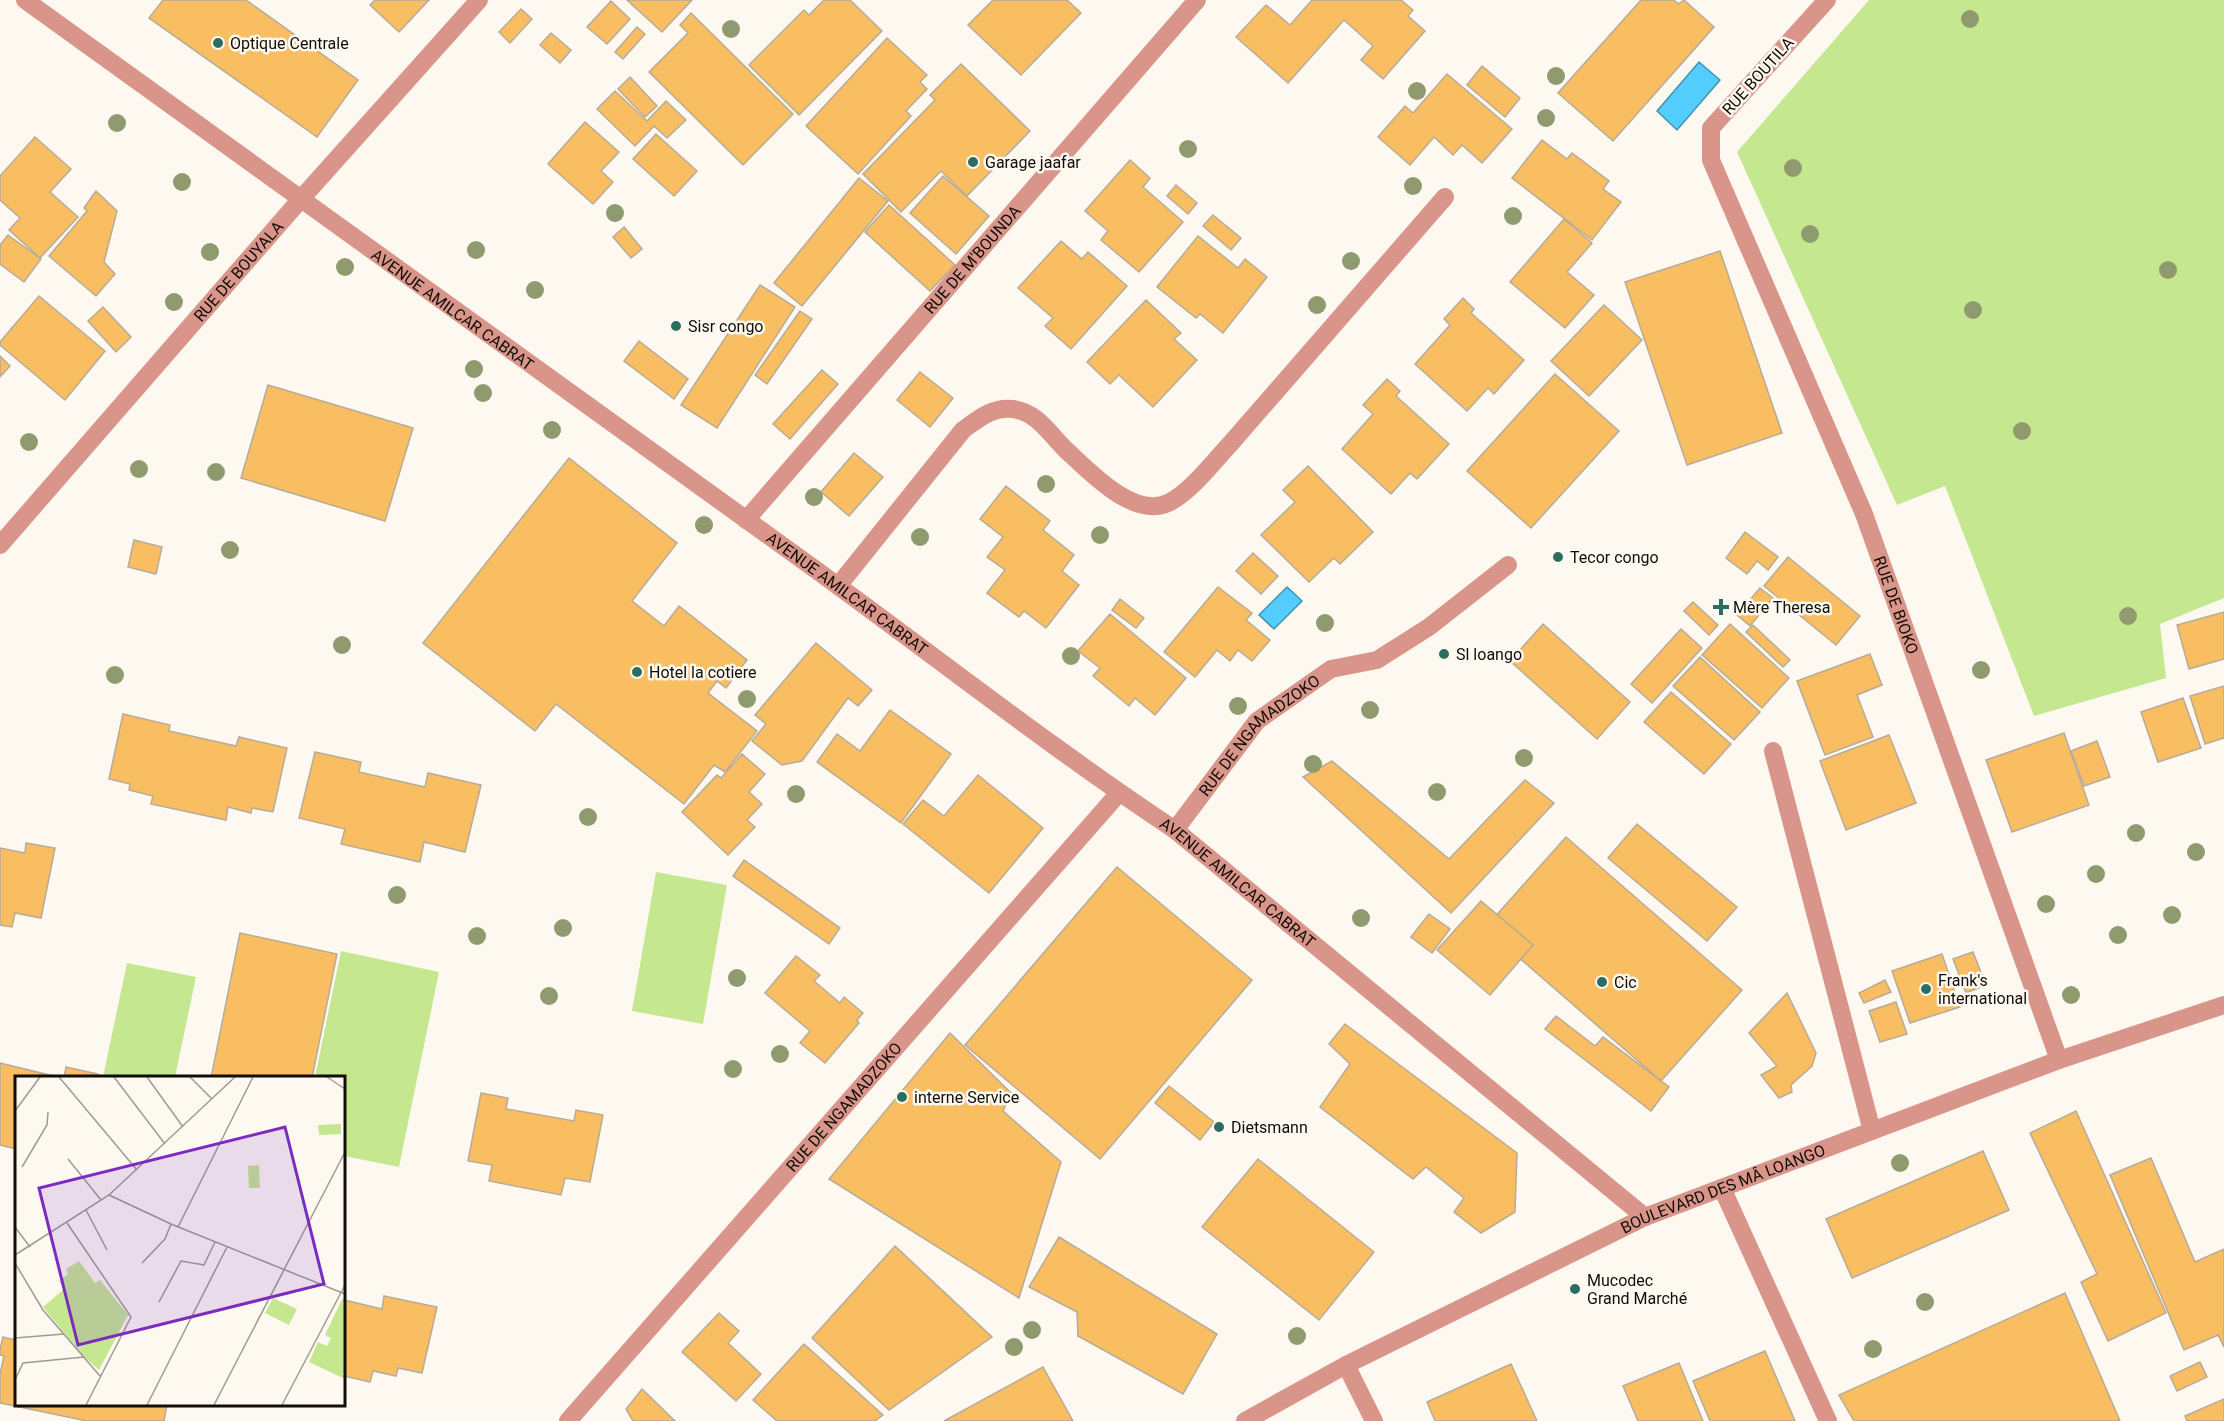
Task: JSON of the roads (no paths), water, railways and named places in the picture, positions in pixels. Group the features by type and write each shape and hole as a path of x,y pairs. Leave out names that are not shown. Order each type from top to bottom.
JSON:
{"street":[{"name":"AVENUE AMILCAR CABRAT","path":"25,0 838,586 1119,793 1174,830 1645,1217"},
{"name":"RUE DE BOUYALA","path":"0,545 300,200 479,0"},
{"name":"RUE DE M'BOUNDA","path":"746,520 1197,0"},
{"name":"RUE BOUTILA","path":"1711,160 1711,128 1827,0"},
{"name":"RUE DE BIOKO","path":"1711,160 1864,514 2059,1060"},
{"path":"838,586 963,430 987,412 1012,409 1034,416 1066,449 1113,491 1128,500 1150,507 1169,502 1195,482 1224,451 1444,197"},
{"name":"RUE DE NGAMADZOKO","path":"1174,830 1257,721 1331,669 1377,660 1429,627 1508,565"},
{"path":"1773,751 1872,1131"},
{"name":"RUE DE NGAMADZOKO","path":"568,1421 1119,793"},
{"name":"BOULEVARD DES MÂ LOANGO","path":"1245,1421 1346,1365 1645,1217 2059,1060 2224,1005"},
{"path":"1722,1188 1828,1421"},
{"path":"1346,1365 1374,1421"}],"water":[{"path":"1699,62 1720,80 1677,130 1657,111"},
{"path":"1287,587 1302,601 1274,629 1259,615"}],"place":[{"name":"Optique Centrale","path":"218,43"},
{"name":"Garage jaafar","path":"973,162"},
{"name":"Sisr congo","path":"676,326"},
{"name":"Tecor congo","path":"1558,557"},
{"name":"Mère Theresa","path":"1721,607"},
{"name":"Sl loango","path":"1444,654"},
{"name":"Hotel la cotiere","path":"637,672"},
{"name":"Cic","path":"1602,982"},
{"name":"Frank's international","path":"1926,989"},
{"name":"interne Service","path":"902,1097"},
{"name":"Dietsmann","path":"1219,1127"},
{"name":"Mucodec Grand Marché","path":"1575,1289"}]}
